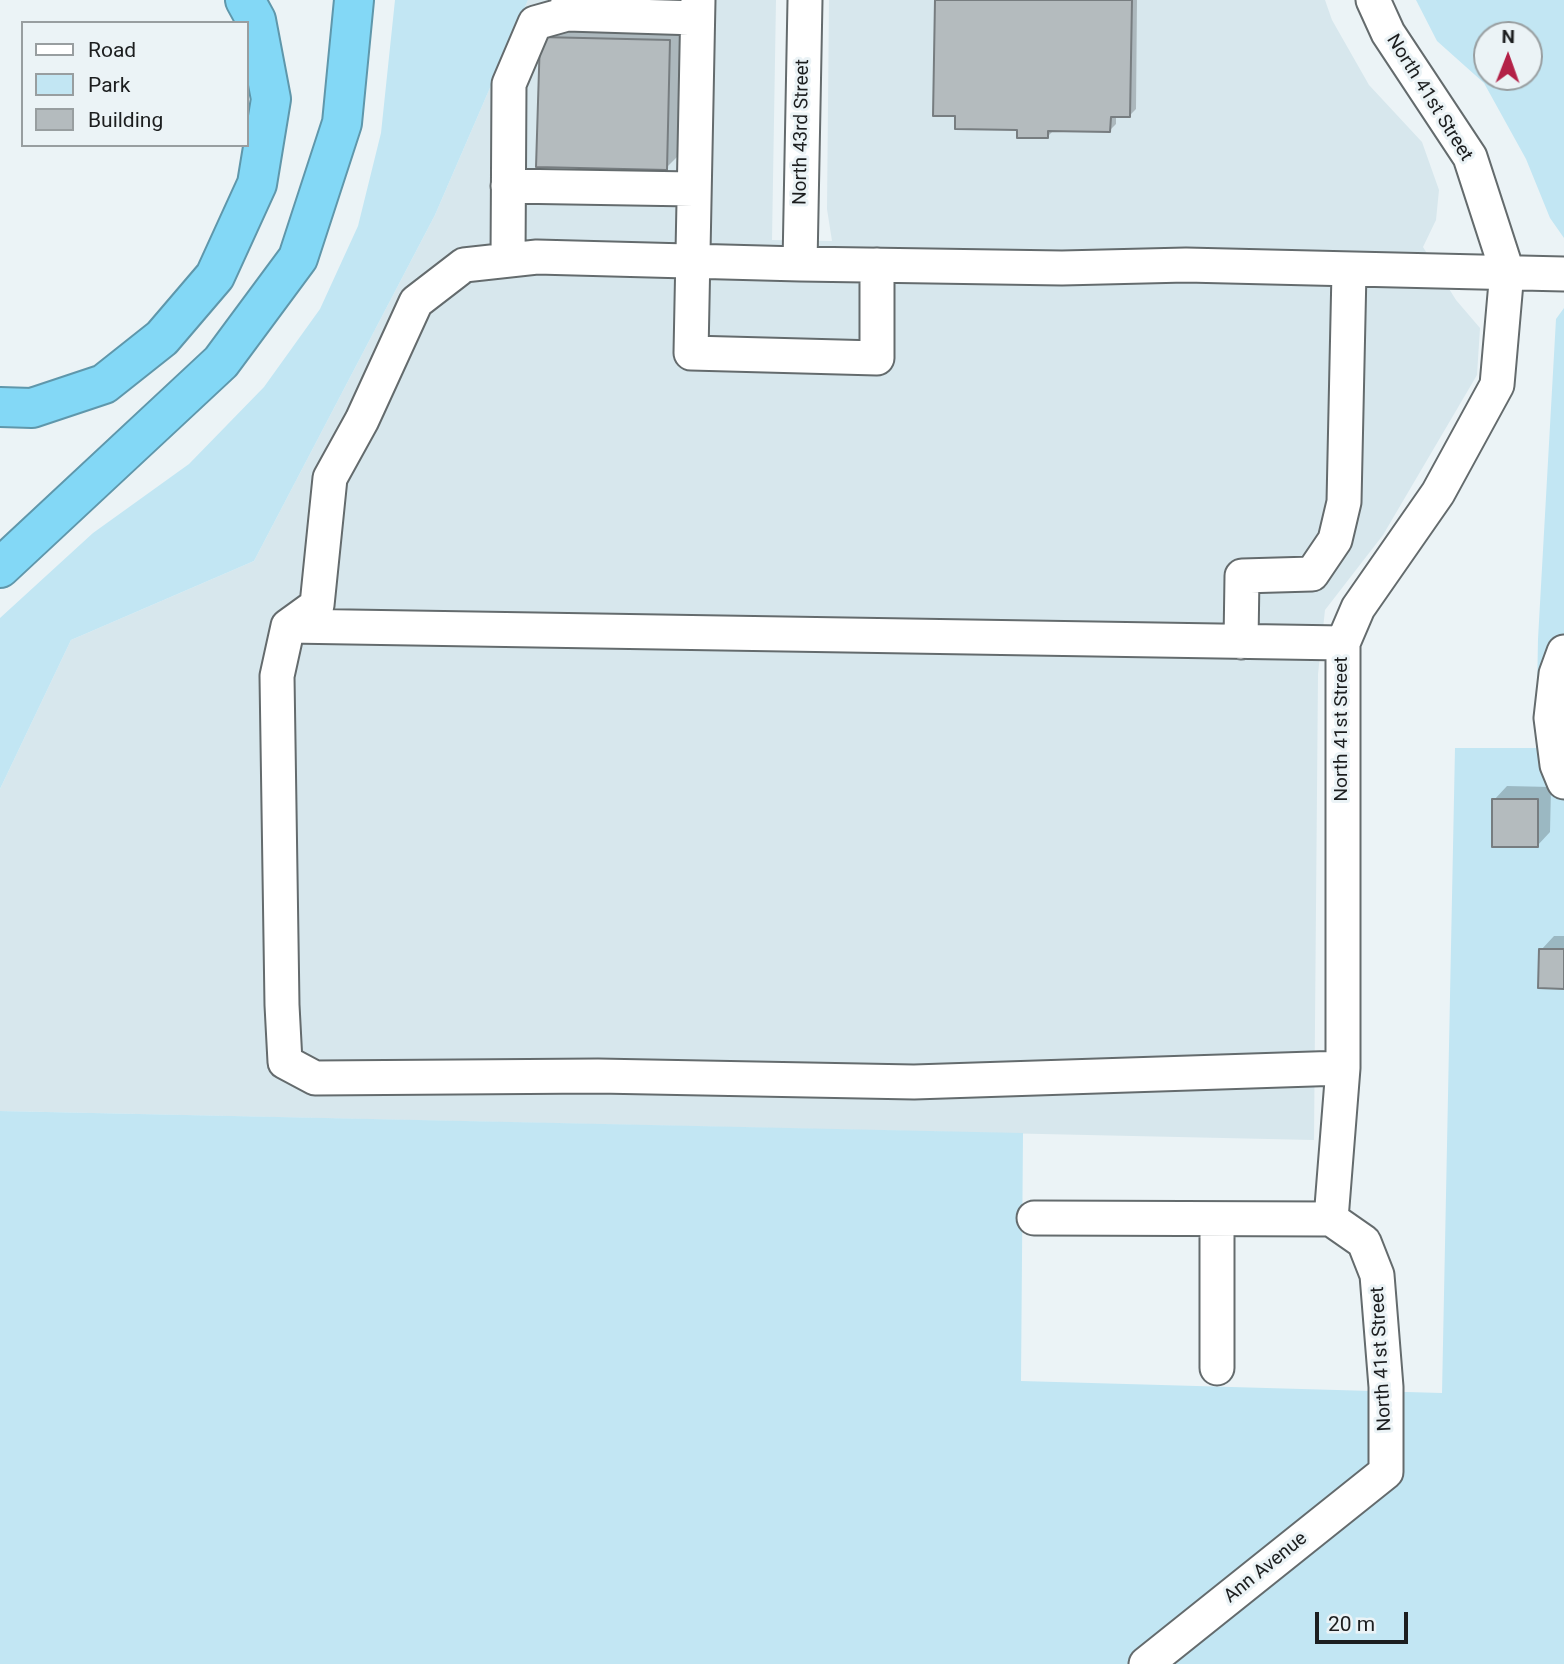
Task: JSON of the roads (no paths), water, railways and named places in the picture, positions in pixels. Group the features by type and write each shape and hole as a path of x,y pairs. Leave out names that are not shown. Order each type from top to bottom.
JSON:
{"highway":[{"path":"0,407 32,408 104,384 162,338 215,276 257,184 271,99 256,20 245,0"},
{"path":"0,568 221,362 298,258 342,123 354,0"}],"street":[{"name":"North 43rd Street","path":"800,264 805,0"},
{"name":"North 41st Street","path":"1373,0 1388,33 1470,157 1507,271 1497,385 1438,493 1358,608 1343,643 1343,1068 1331,1219 1364,1242 1377,1275 1386,1387 1386,1472"},
{"path":"508,260 509,84 535,23 568,7 698,9 691,353 877,358 877,265"},
{"path":"508,186 693,190"},
{"path":"1343,1068 915,1082 598,1076 315,1078 285,1062 277,676 288,626 317,605 330,478 362,420 416,302 464,265 537,257 1062,268 1186,265 1349,271 1507,271 1564,274"},
{"path":"1241,642 1242,576 1312,574 1335,540 1344,502 1349,271"},
{"path":"288,626 1343,643"},
{"path":"1564,652 1556,674 1551,718 1557,765 1564,782"},
{"path":"1034,1219 1331,1219"},
{"path":"1217,1220 1217,1368"},
{"name":"Ann Avenue","path":"1146,1664 1386,1472"}]}
